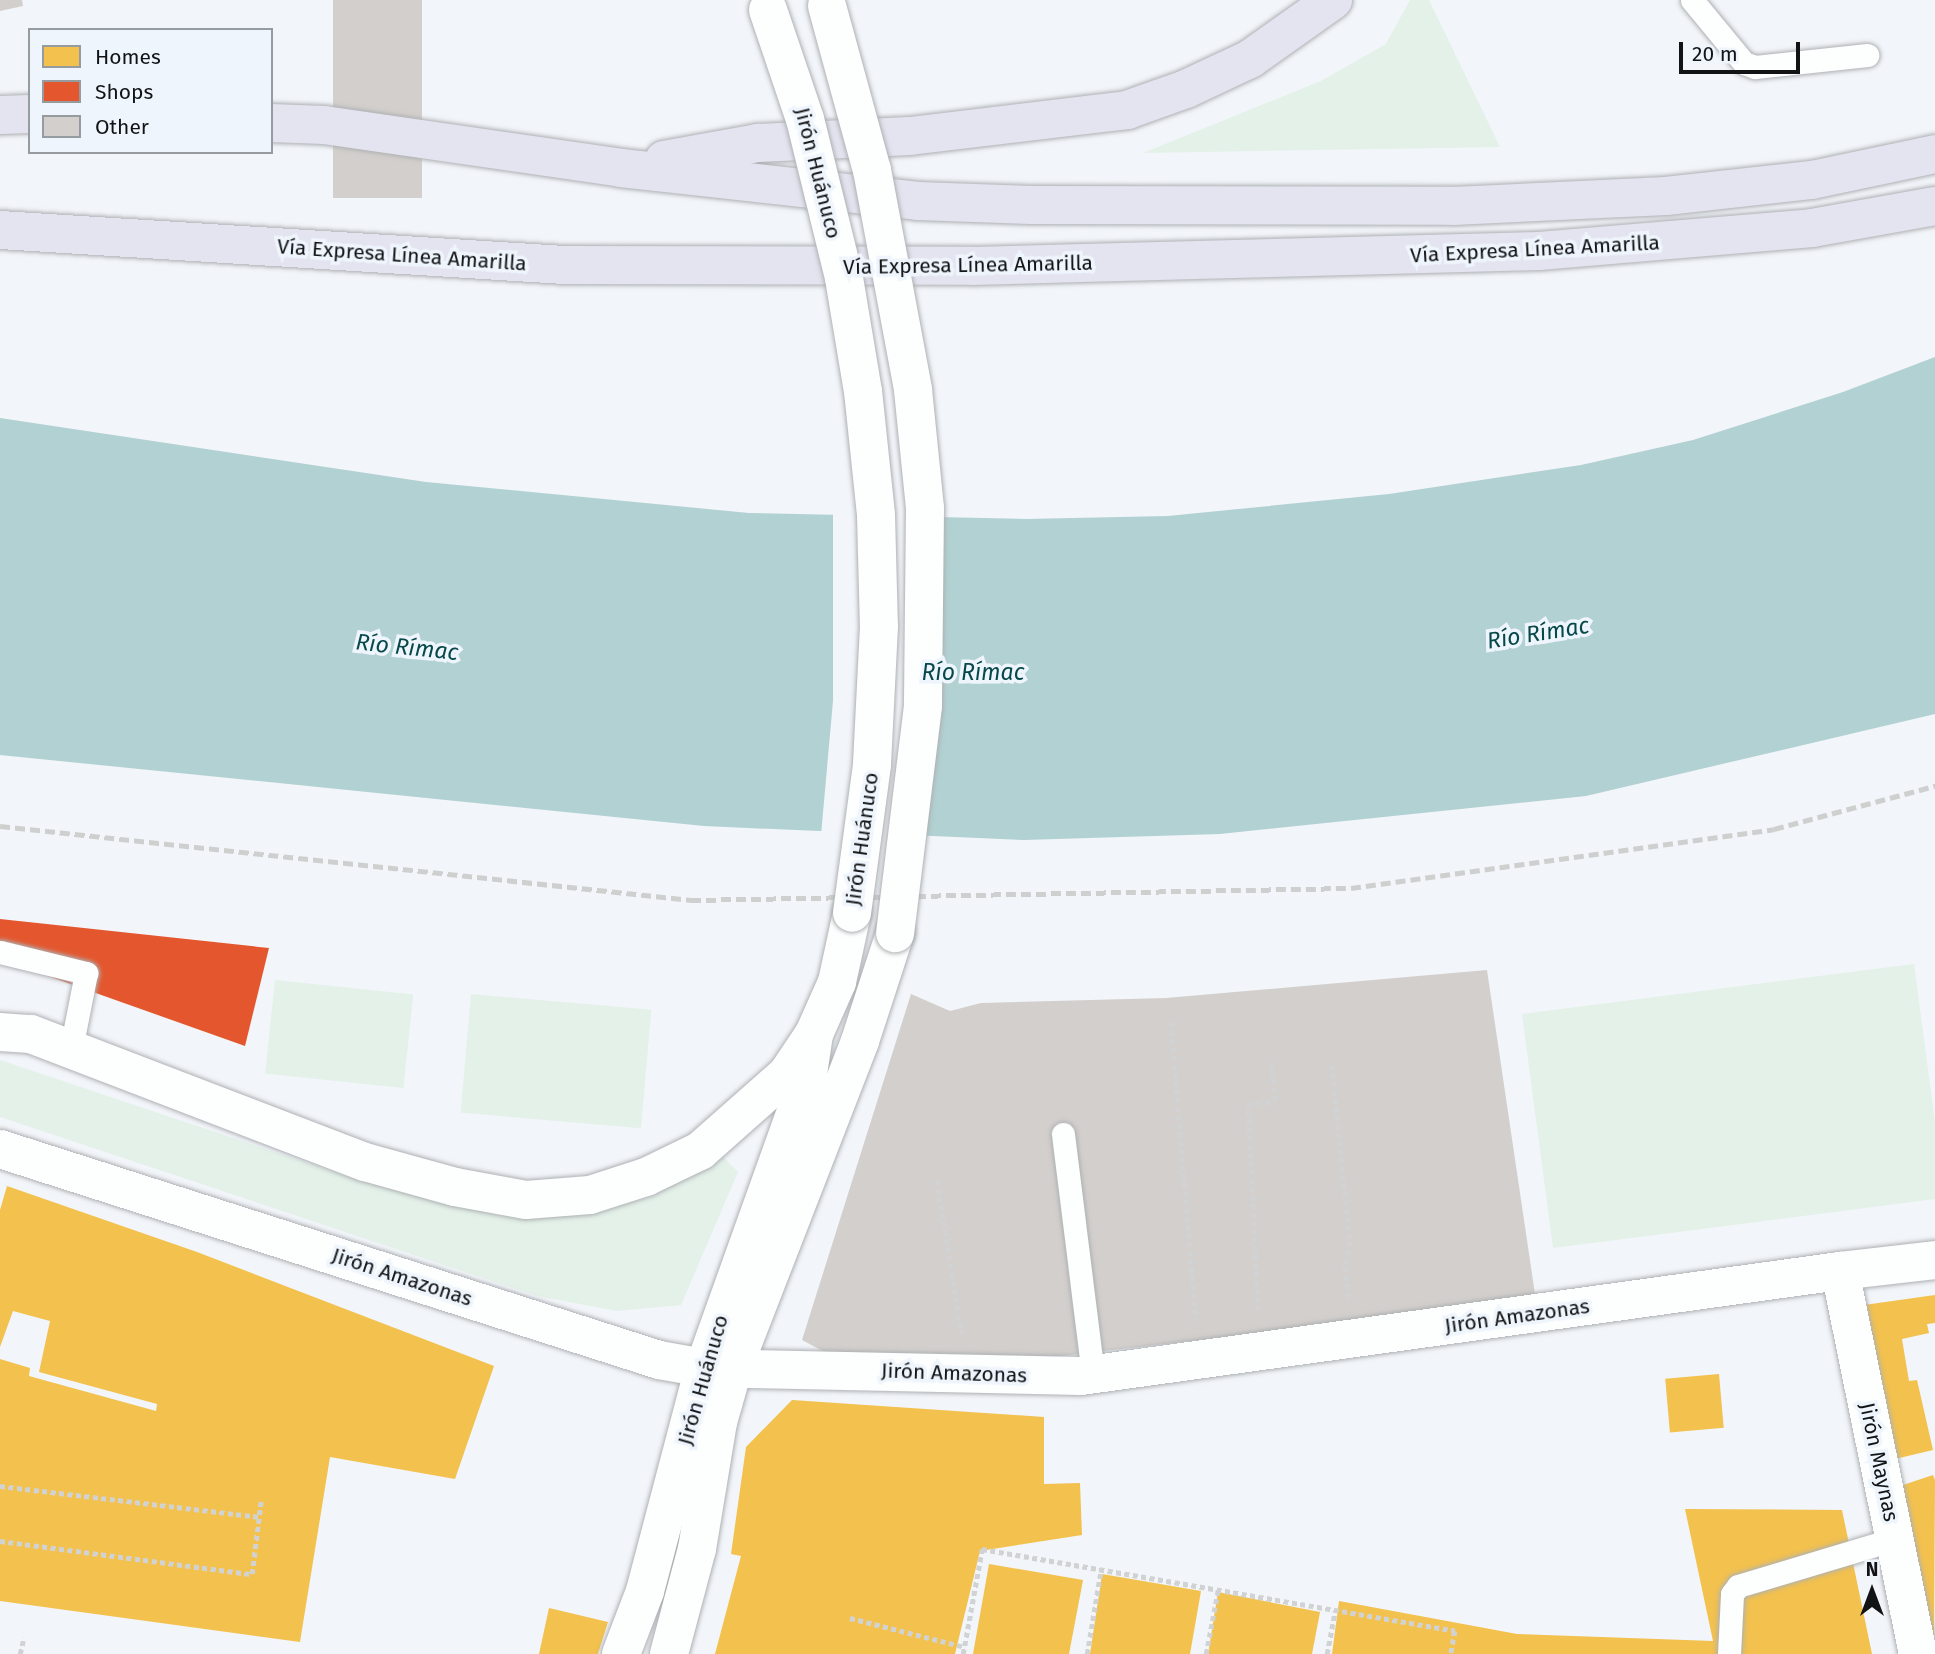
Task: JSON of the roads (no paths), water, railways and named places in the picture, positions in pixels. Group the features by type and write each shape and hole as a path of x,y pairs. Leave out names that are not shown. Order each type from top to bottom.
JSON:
{"highway":[{"path":"621,168 758,143 910,136 1127,110 1186,89 1250,59 1332,0"},
{"path":"0,115 28,114"},
{"path":"273,122 324,125 621,168 918,201 1452,206 1740,190 1935,154"},
{"name":"Vía Expresa Línea Amarilla","path":"0,230 564,265 973,266 1539,251 1812,228 1935,206"}],"main road":[{"name":"Jirón Huánuco","path":"669,1654 697,1549 718,1422 719,1367 860,1041 895,933 923,706 924,495 913,390 872,170 825,3"},
{"name":"Jirón Huánuco","path":"621,1654 645,1591 719,1367 807,1081 814,1034 837,982 852,913 872,765 879,626 876,515 863,391 844,278 805,119 766,5"},
{"path":"0,1006 15,1033 71,1049 365,1162 454,1187 526,1200 590,1195 646,1177 700,1150 726,1133 787,1074 814,1034"},
{"name":"Jirón Amazonas","path":"0,1149 659,1360 719,1367 1093,1374 1935,1260"},
{"name":"Jirón Maynas","path":"1840,1271 1918,1654"}],"lane":[{"path":"1692,0 1744,63 1755,67 1867,55"},
{"path":"0,952 86,973 71,1049"},
{"path":"1063,1134 1093,1374"},
{"path":"1729,1654 1732,1594 1738,1586 1895,1539"}],"water":[{"name":"Río Rímac","path":"1935,357 1935,714 1586,796 1220,834 1024,840 704,826 0,755 0,418 426,482 749,513 1026,519 1168,516 1389,494 1581,465 1693,440 1843,392"}],"railway":[{"path":"0,826 691,900 1351,888 1774,829 1935,786"}]}
